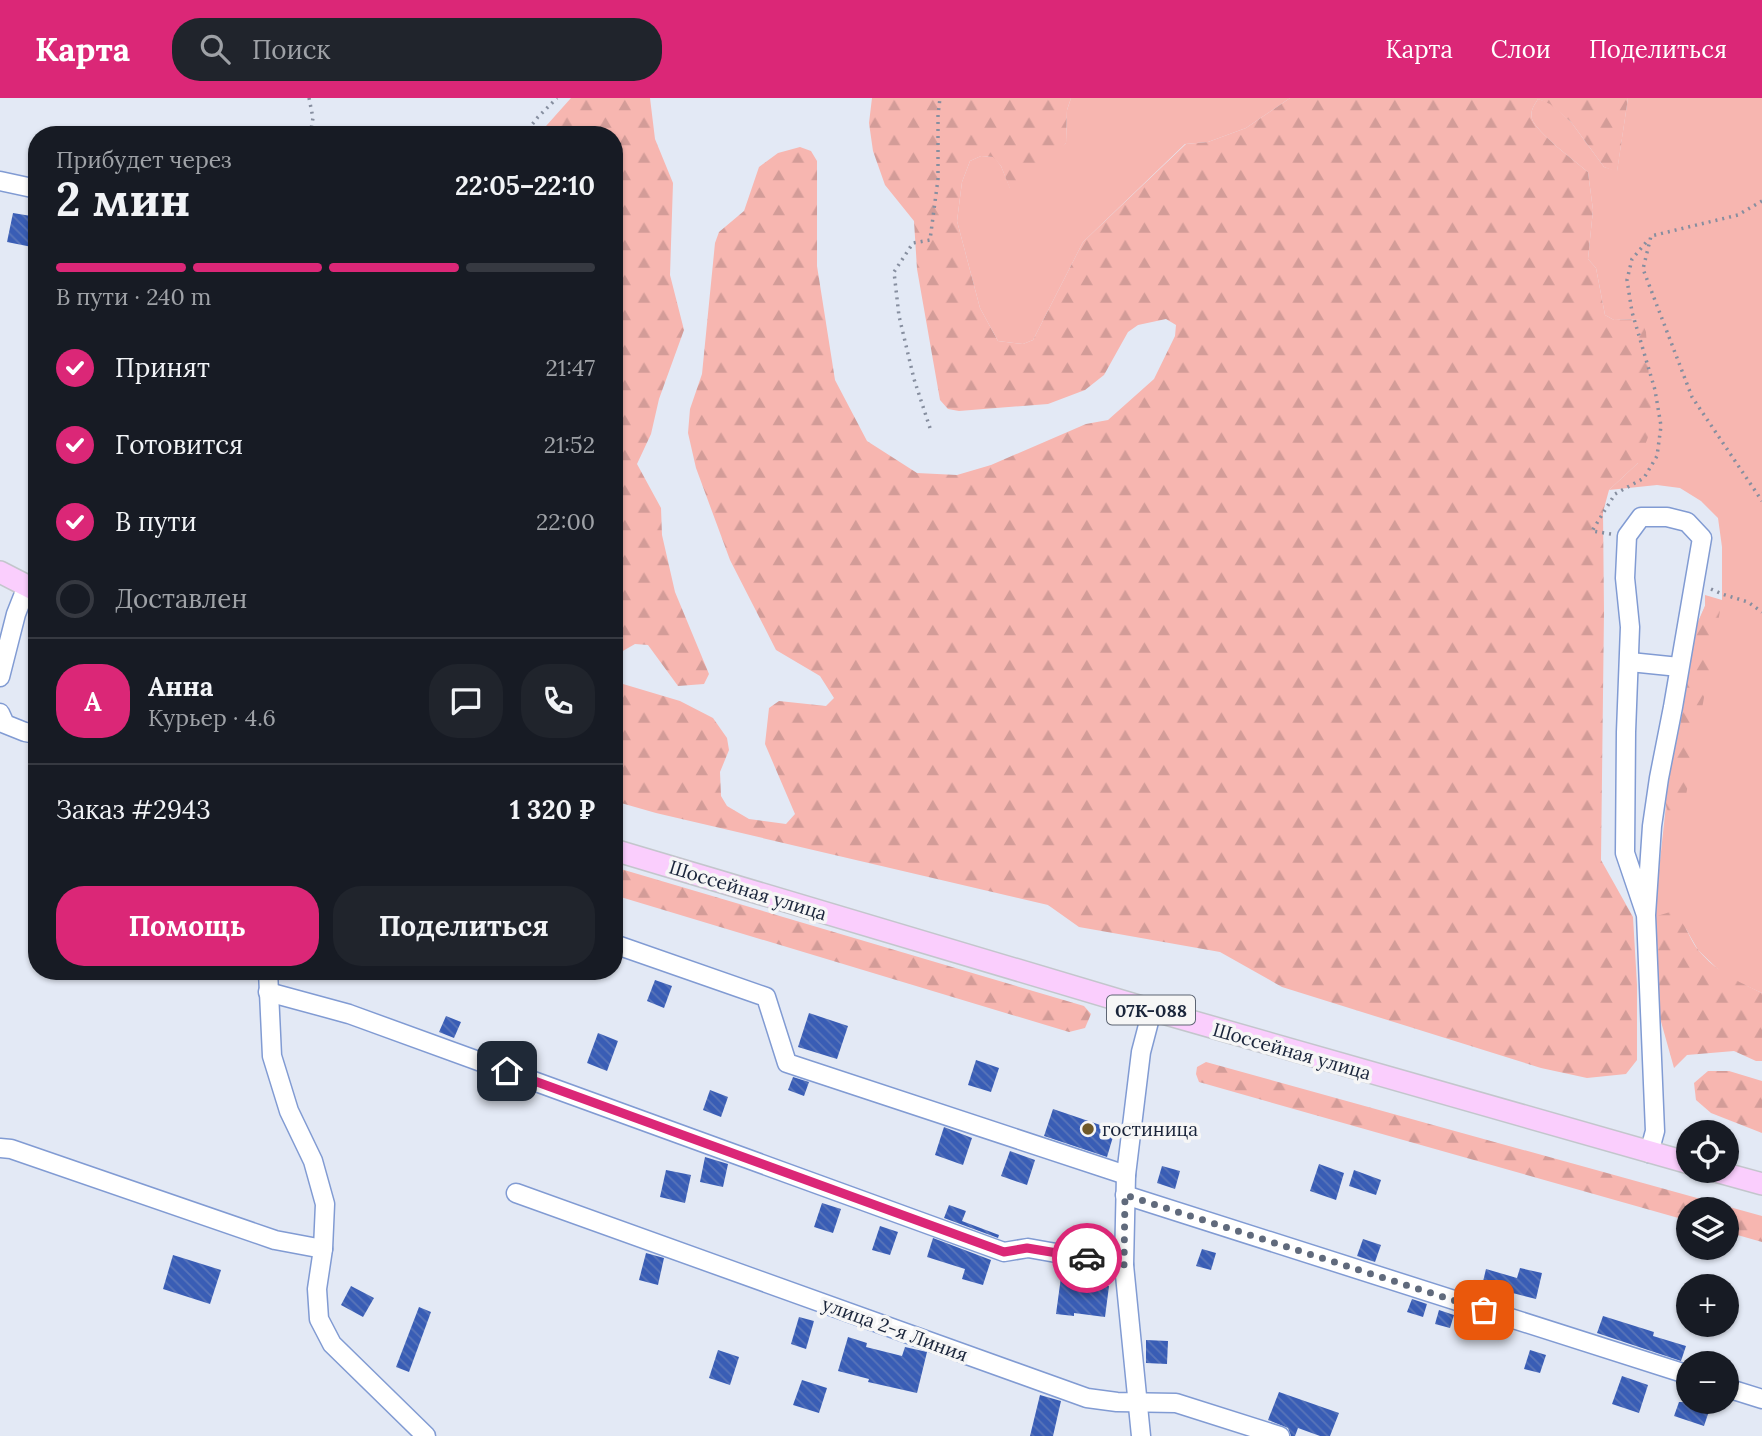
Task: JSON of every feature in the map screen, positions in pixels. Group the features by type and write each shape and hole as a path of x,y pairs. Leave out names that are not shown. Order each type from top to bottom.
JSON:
{"main road":[{"path":"0,572 28,586"},
{"name":"Шоссейная улица","path":"623,853 1152,1010 1676,1160"},
{"path":"1739,1178 1762,1184"}],"street":[{"path":"0,181 28,187"},
{"path":"1646,915 1625,853 1626,732 1630,662 1625,578 1628,536 1641,517 1667,517 1687,522 1702,538 1652,826 1646,915 1655,1131 1650,1153"},
{"path":"0,677 16,614 28,594"},
{"path":"1630,662 1679,667"},
{"path":"0,713 5,724 28,732"},
{"path":"623,947 766,998 787,1063 1126,1175"},
{"path":"268,980 272,1056 289,1111 313,1161 325,1204 323,1249 317,1289 319,1319 332,1344 426,1436"},
{"path":"268,992 349,1014 1004,1252 1027,1248 1124,1265"},
{"path":"1141,1436 1124,1265 1125,1195 1141,1052 1152,1010"},
{"path":"0,1148 11,1149 74,1170 275,1240 323,1249"},
{"name":"улица 2-я Линия","path":"516,1193 1087,1398 1117,1402 1176,1403 1280,1436"},
{"path":"1125,1195 1676,1371"},
{"path":"1739,1392 1762,1399"}],"path":[{"path":"309,98 313,118 312,126"},
{"path":"531,126 557,98"},
{"path":"930,428 914,379 899,316 894,272 913,243 930,240 938,179 937,115 940,98"},
{"path":"1628,536 1592,531 1615,494 1644,478 1657,456 1661,425 1655,390 1632,312 1628,280 1632,259 1651,236 1738,215 1762,201"},
{"path":"1651,236 1643,269 1692,397 1762,501"},
{"path":"1696,581 1722,594 1748,602 1762,612"}],"green space":[{"path":"571,98 650,98 655,139 673,183 670,275 684,330 659,399 651,434 637,464 661,508 662,535 675,592 709,674 704,684 678,686 648,645 635,644 623,651 623,126 546,126"},
{"path":"872,98 1071,98 1067,110 1066,143 1023,191 1010,189 1001,166 993,157 981,156 970,161 962,182 957,221 980,308 998,341 1023,344 1033,340 1083,242 1186,144 1208,142 1246,128 1290,98 1628,98 1617,172 1604,167 1571,122 1550,104 1538,99 1532,116 1535,125 1557,147 1588,172 1593,210 1588,259 1596,268 1605,315 1614,320 1641,319 1646,332 1652,427 1638,463 1609,490 1603,512 1601,860 1633,917 1637,1060 1626,1074 1587,1078 1541,1068 1282,987 1220,952 1079,927 1048,905 623,804 623,684 680,701 713,718 727,738 729,750 720,772 721,796 727,806 749,819 786,824 795,814 765,744 769,708 779,701 826,706 834,698 820,676 776,650 730,560 696,468 688,433 690,409 702,374 715,243 719,232 744,211 759,167 778,153 800,147 811,151 817,161 817,266 835,380 867,441 917,473 957,475 991,465 1086,424 1108,420 1154,379 1175,336 1176,325 1166,319 1138,325 1128,332 1104,375 1085,390 1048,404 959,411 948,409 940,400 917,269 914,221 885,185 873,151 869,123"},
{"path":"1071,98 1290,98 1246,128 1208,142 1185,144 1083,242 1033,340 1023,344 998,341 980,308 957,221 962,182 970,161 981,156 994,157 1010,188 1066,143 1067,110"},
{"path":"1628,98 1762,98 1762,993 1725,976 1698,950 1686,929 1654,917 1669,777 1683,710 1695,629 1705,606 1705,595 1722,600 1722,547 1718,518 1701,501 1680,488 1657,485 1609,490 1638,463 1640,319 1614,320 1605,315 1596,268 1588,259 1593,210 1588,172 1557,147 1532,119 1533,108 1538,99 1550,103 1571,122 1604,167 1617,171"},
{"path":"1705,606 1720,611 1684,806 1682,815 1675,817 1668,812 1665,802 1695,629"},
{"path":"623,870 1084,1006 1091,1014 1085,1028 1069,1032 623,898"},
{"path":"1670,912 1680,920 1695,946 1713,965 1762,993 1762,1061 1734,1051 1687,1055 1674,1068 1660,1018 1652,938 1654,917"},
{"path":"1206,1062 1693,1197 1676,1197 1676,1217 1199,1082 1197,1067"},
{"path":"1708,1071 1729,1071 1762,1081 1762,1133 1739,1124 1739,1120 1729,1120 1711,1113 1696,1100 1694,1083"},
{"path":"1739,1210 1762,1216 1762,1242 1739,1235"}],"building":[{"path":"13,213 28,216 28,246 7,242"},
{"path":"655,980 672,986 664,1008 647,1001"},
{"path":"809,1013 848,1026 837,1059 798,1047"},
{"path":"446,1016 461,1022 454,1038 439,1032"},
{"path":"598,1033 618,1041 607,1071 587,1063"},
{"path":"976,1060 999,1068 991,1092 968,1085"},
{"path":"793,1077 809,1082 804,1096 788,1090"},
{"path":"710,1090 728,1097 721,1117 703,1110"},
{"path":"1053,1109 1115,1130 1107,1157 1044,1136"},
{"path":"944,1127 972,1138 963,1165 935,1155"},
{"path":"1010,1151 1035,1160 1027,1185 1001,1176"},
{"path":"705,1157 728,1164 723,1187 700,1182"},
{"path":"1319,1164 1344,1173 1336,1200 1310,1191"},
{"path":"1162,1166 1180,1171 1175,1189 1157,1183"},
{"path":"666,1170 691,1175 685,1203 660,1197"},
{"path":"1354,1170 1381,1180 1376,1195 1349,1186"},
{"path":"822,1203 841,1209 833,1233 814,1227"},
{"path":"949,1205 966,1211 962,1221 999,1235 998,1238 944,1218"},
{"path":"880,1226 898,1232 890,1255 872,1250"},
{"path":"1076,1227 1091,1228 1090,1246 1075,1245"},
{"path":"933,1238 991,1260 983,1285 962,1279 965,1269 927,1257"},
{"path":"1363,1239 1381,1245 1375,1262 1357,1256"},
{"path":"1202,1249 1216,1253 1211,1270 1196,1266"},
{"path":"646,1253 664,1258 658,1285 639,1280"},
{"path":"173,1255 221,1270 210,1304 163,1289"},
{"path":"1520,1268 1542,1273 1536,1299 1505,1291 1503,1296 1481,1290 1486,1269 1517,1278"},
{"path":"1061,1277 1109,1286 1105,1317 1056,1314"},
{"path":"351,1286 374,1298 363,1317 341,1305"},
{"path":"1412,1299 1427,1304 1423,1317 1407,1312"},
{"path":"419,1307 431,1312 409,1372 396,1367"},
{"path":"1439,1310 1454,1315 1450,1328 1435,1324"},
{"path":"1603,1316 1654,1332 1653,1336 1686,1346 1684,1351 1676,1351 1676,1359 1597,1333"},
{"path":"799,1317 814,1321 806,1349 791,1344"},
{"path":"848,1337 867,1343 866,1347 902,1356 905,1347 927,1352 917,1393 868,1382 869,1379 838,1371"},
{"path":"1146,1340 1168,1341 1167,1364 1146,1363"},
{"path":"718,1350 739,1357 730,1385 709,1378"},
{"path":"1530,1350 1546,1355 1540,1373 1524,1369"},
{"path":"1622,1376 1648,1385 1639,1413 1612,1404"},
{"path":"802,1380 827,1388 819,1413 793,1405"},
{"path":"1279,1392 1339,1413 1330,1436 1320,1436 1298,1428 1295,1436 1291,1436 1288,1428 1268,1420"},
{"path":"1040,1395 1061,1401 1053,1436 1030,1436"},
{"path":"1676,1410 1676,1414 1708,1414 1704,1426 1674,1416"}],"way so far":[{"path":"1087,1258 1124,1265 1125,1195 1484,1310"}],"place":[{"name":"гостиница","path":"1088,1129"}],"route":[{"path":"507,1071 1004,1252 1027,1248 1087,1258"}]}
